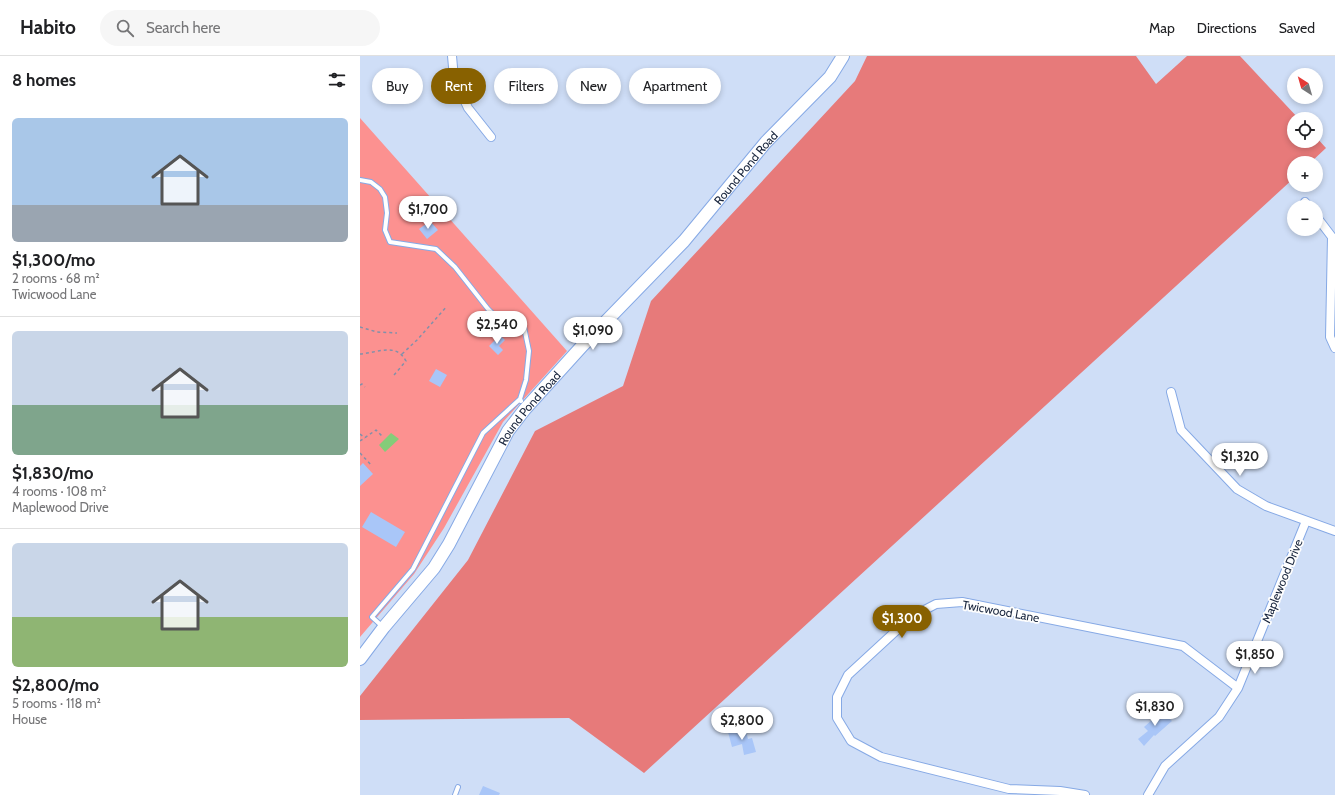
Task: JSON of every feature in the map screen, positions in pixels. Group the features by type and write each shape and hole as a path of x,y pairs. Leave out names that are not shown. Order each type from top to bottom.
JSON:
{"street":[{"path":"452,56 454,78 468,108 491,137"},
{"name":"Round Pond Road","path":"360,660 384,627 434,568 449,544 524,403 583,345 684,241 766,142 830,77 843,56"},
{"path":"1323,225 1332,237 1330,337 1335,348"},
{"path":"1172,392 1181,430 1238,489 1266,506 1335,531"},
{"name":"Maplewood Drive","path":"1148,795 1165,766 1219,717 1238,688 1306,521"},
{"name":"Twicwood Lane","path":"1085,795 1060,791 1009,788 881,757 851,741 837,718 837,697 848,674 911,617 936,604 962,602 1183,646 1238,688"}],"lane":[{"path":"360,180 372,182 380,188 385,197 387,213 385,230 390,242 436,249 455,267 488,309 497,318 524,327 529,351 524,403 483,433 413,569 372,617 384,627"},
{"path":"455,795 458,787"}],"path":[{"path":"402,354 417,340 447,306"},
{"path":"361,327 377,332 396,333"},
{"path":"360,354 392,349 402,354 406,361 394,375"},
{"path":"360,385 362,384 365,387"},
{"path":"360,441 376,430 382,436"},
{"path":"360,434 365,438"},
{"path":"360,453 372,466"}],"shaded area":[{"path":"867,56 1136,56 1156,84 1187,56 1240,56 1292,112 1287,112 1287,148 1323,148 1323,145 1326,148 1317,156 1287,156 1287,184 644,773 569,718 360,720 360,696 468,560 535,431 623,386 651,301 855,81"},
{"path":"360,118 567,351 503,422 444,528 414,574 360,637"},
{"path":"391,433 399,439 385,452 379,445"}],"building":[{"path":"430,221 438,230 427,239 419,229"},
{"path":"500,335 505,340 499,346 503,350 498,355 489,346"},
{"path":"436,369 447,375 440,387 429,381"},
{"path":"363,463 373,474 360,486 360,466"},
{"path":"371,512 405,532 396,547 362,527"},
{"path":"1162,711 1172,721 1155,736 1154,735 1144,746 1138,739 1148,731 1144,727"},
{"path":"745,727 748,739 752,738 756,752 744,755 742,744 732,747 728,732"},
{"path":"483,786 500,793 499,795 479,795"}]}
